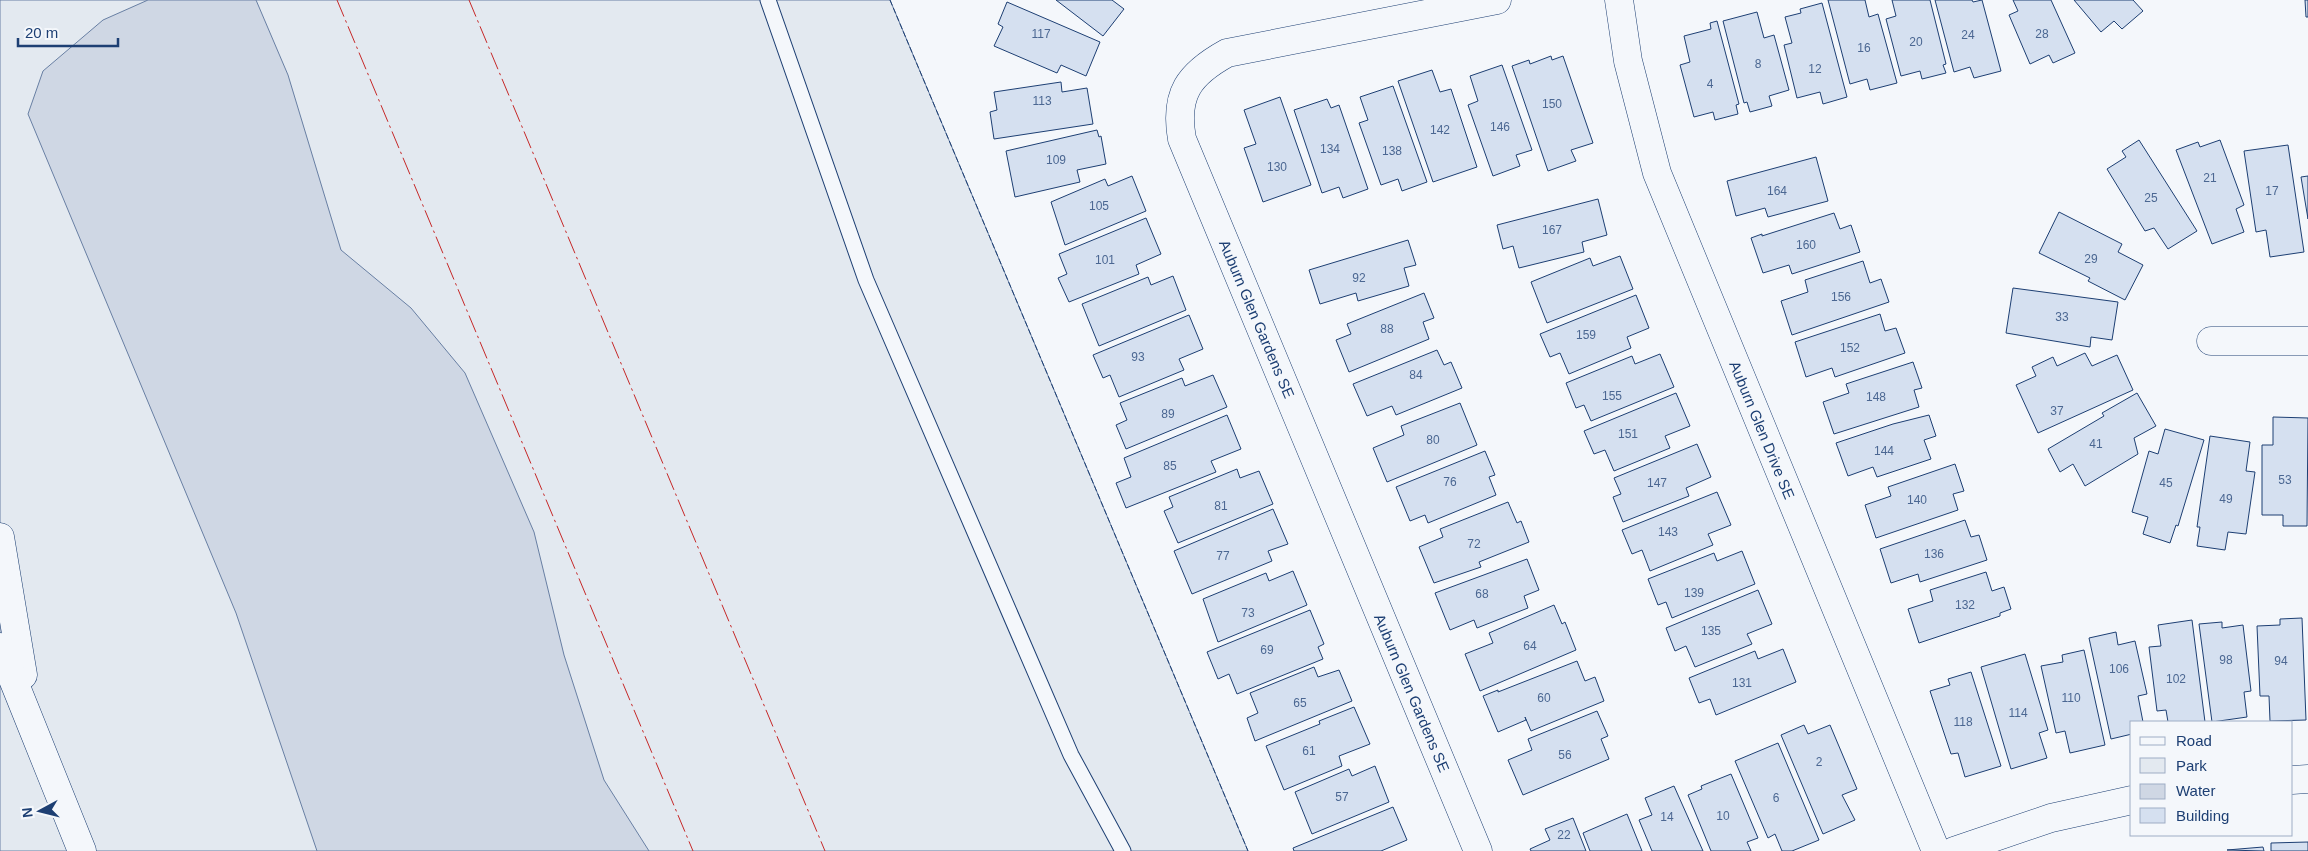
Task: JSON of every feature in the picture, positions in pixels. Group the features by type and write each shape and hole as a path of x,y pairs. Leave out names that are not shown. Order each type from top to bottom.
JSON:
{"main road":[{"name":"Auburn Glen Gardens SE","path":"1478,851 1182,139 1179,120 1181,99 1191,80 1206,65 1227,54 1497,0"},
{"name":"Auburn Glen Drive SE","path":"1618,0 1628,61 1657,173 1936,851"},
{"path":"2211,341 2308,341"},
{"path":"0,537 31,721"},
{"path":"0,647 82,851"},
{"path":"2293,780 2308,779"},
{"path":"1954,851 2051,818 2130,800"}],"lane":[{"path":"768,0 866,280 1071,756 1123,851"}],"green space":[{"path":"0,0 890,0 1248,851 0,851"}],"water":[{"path":"148,0 256,0 288,75 341,250 411,308 465,373 534,532 564,655 604,780 649,851 317,851 236,613 28,114 43,71 103,20"}],"building":[{"path":"1056,0 1112,0 1124,9 1103,36"},
{"path":"1828,0 1865,0 1869,17 1878,14 1897,83 1870,90 1867,79 1850,84"},
{"path":"1892,0 1930,0 1946,64 1943,65 1946,73 1922,79 1920,71 1901,76 1886,19 1896,16"},
{"path":"1935,0 1972,0 1973,2 1982,0 2001,71 1974,78 1970,67 1954,72"},
{"path":"2013,0 2051,0 2075,53 2053,63 2049,55 2030,64 2009,15 2018,11"},
{"path":"2074,0 2133,0 2143,11 2122,29 2114,21 2101,32"},
{"path":"2305,0 2308,0 2308,17 2306,17"},
{"path":"1007,2 1100,42 1086,76 1061,65 1057,73 994,46 1003,27 998,24"},
{"path":"1822,3 1847,97 1823,104 1820,92 1797,98 1784,45 1792,43 1785,17 1801,13 1800,9"},
{"path":"1757,12 1764,38 1774,35 1789,90 1769,96 1772,106 1750,112 1747,102 1744,103 1723,21"},
{"path":"1717,21 1739,104 1736,105 1738,114 1715,120 1713,112 1694,117 1680,65 1690,62 1684,36 1711,29 1710,23"},
{"path":"1551,56 1552,60 1563,56 1593,143 1571,150 1576,161 1548,171 1512,66 1529,60 1530,64"},
{"path":"1502,65 1532,150 1516,155 1520,166 1493,176 1468,105 1478,101 1470,76"},
{"path":"1432,70 1440,92 1451,89 1477,167 1433,182 1398,81"},
{"path":"1061,82 1062,92 1087,88 1093,124 994,139 990,112 997,110 994,92"},
{"path":"1393,86 1427,182 1402,191 1398,179 1381,185 1359,123 1368,120 1360,97"},
{"path":"1280,97 1311,185 1263,202 1244,148 1256,144 1244,110"},
{"path":"1327,99 1331,108 1339,105 1368,189 1343,198 1339,187 1322,193 1294,110"},
{"path":"1097,130 1099,137 1101,136 1106,164 1077,170 1080,182 1015,197 1006,151"},
{"path":"2139,140 2197,231 2168,249 2154,228 2145,231 2107,169 2126,157 2122,151"},
{"path":"2220,140 2244,205 2236,209 2244,232 2212,244 2176,150 2198,142 2200,147"},
{"path":"2288,145 2304,252 2270,257 2266,230 2256,232 2244,151"},
{"path":"1816,157 1828,201 1768,217 1765,208 1736,216 1727,181"},
{"path":"1132,176 1146,211 1065,245 1051,202 1105,179 1108,186"},
{"path":"2308,176 2308,219 2301,177"},
{"path":"1598,199 1607,235 1582,242 1584,252 1519,268 1513,246 1503,249 1497,225"},
{"path":"2059,212 2122,244 2118,252 2143,265 2125,300 2088,281 2090,278 2039,253"},
{"path":"1834,213 1840,229 1851,225 1860,252 1792,274 1789,265 1763,273 1751,238"},
{"path":"1146,218 1161,254 1136,265 1139,274 1069,302 1058,278 1067,274 1059,254"},
{"path":"1408,240 1416,265 1404,268 1409,286 1358,301 1356,293 1320,304 1309,270"},
{"path":"1620,256 1633,289 1547,323 1531,282 1590,258 1593,266"},
{"path":"1863,261 1870,283 1881,279 1889,302 1792,335 1781,301 1808,292 1805,280"},
{"path":"1173,276 1186,310 1099,346 1082,304 1148,277 1151,285"},
{"path":"2013,288 2118,302 2112,340 2091,337 2090,347 2006,333"},
{"path":"1424,293 1434,318 1423,322 1429,339 1349,372 1336,340 1351,334 1347,324"},
{"path":"1636,295 1649,328 1627,337 1631,348 1569,374 1560,353 1550,357 1540,334"},
{"path":"1880,314 1885,331 1896,328 1905,353 1835,377 1832,368 1806,377 1795,342"},
{"path":"1189,315 1203,349 1179,359 1184,370 1119,397 1110,375 1103,378 1093,355"},
{"path":"1437,350 1444,365 1451,362 1462,388 1396,415 1392,406 1367,416 1353,384"},
{"path":"2085,353 2092,366 2117,355 2133,390 2038,433 2016,385 2036,376 2032,367 2053,357 2057,366"},
{"path":"1660,354 1674,387 1591,421 1584,405 1576,408 1566,383 1632,356 1635,364"},
{"path":"1913,362 1922,388 1914,390 1919,407 1834,434 1823,402 1849,393 1846,384"},
{"path":"1213,375 1227,407 1126,449 1116,425 1127,420 1120,403 1182,378 1185,386"},
{"path":"1676,393 1690,426 1665,436 1670,448 1614,471 1605,450 1594,454 1584,431"},
{"path":"2137,393 2156,426 2134,438 2138,454 2085,486 2073,464 2060,472 2048,449 2104,416 2102,413"},
{"path":"1460,403 1477,445 1387,482 1373,448 1404,435 1401,426"},
{"path":"1227,415 1241,449 1211,461 1216,472 1126,508 1116,483 1131,477 1124,458"},
{"path":"1929,415 1936,436 1924,440 1931,459 1877,477 1873,467 1848,476 1836,443 1893,424"},
{"path":"2273,417 2308,418 2307,526 2283,526 2283,515 2262,515 2262,445 2273,445"},
{"path":"2165,429 2204,440 2178,526 2176,525 2170,543 2143,534 2148,517 2132,512 2149,451 2158,454"},
{"path":"2210,436 2250,442 2246,471 2255,472 2246,534 2228,532 2225,550 2197,546 2200,527 2197,527"},
{"path":"1697,444 1711,477 1686,488 1689,496 1623,522 1613,497 1621,494 1614,478"},
{"path":"1485,451 1495,475 1489,477 1496,495 1428,523 1425,515 1410,521 1396,487"},
{"path":"1955,464 1964,491 1953,494 1958,510 1876,538 1865,505 1891,496 1888,487"},
{"path":"1237,469 1240,478 1259,471 1273,504 1178,543 1164,511 1173,507 1169,497"},
{"path":"1717,492 1731,525 1708,534 1713,545 1650,571 1642,550 1632,554 1622,530"},
{"path":"1508,502 1517,523 1521,521 1529,542 1479,562 1481,567 1434,583 1419,547 1443,537 1440,529"},
{"path":"1273,509 1288,544 1268,551 1272,561 1192,594 1174,551"},
{"path":"1965,520 1971,537 1979,535 1987,560 1920,582 1918,574 1891,583 1880,549"},
{"path":"1742,551 1755,584 1672,618 1666,602 1658,605 1648,579 1714,553 1717,561"},
{"path":"1527,559 1539,590 1524,596 1528,608 1477,628 1474,620 1450,630 1435,593"},
{"path":"1293,571 1307,605 1218,642 1203,599 1266,573 1269,581"},
{"path":"1986,572 1992,591 2004,587 2011,609 2000,613 2000,616 1919,643 1908,609 1933,601 1930,590"},
{"path":"1758,590 1772,624 1747,634 1752,644 1695,667 1686,646 1675,651 1666,628"},
{"path":"1554,605 1562,624 1565,622 1576,650 1480,691 1465,654 1493,643 1489,633"},
{"path":"1310,610 1324,644 1318,647 1323,659 1237,694 1229,674 1218,679 1207,652"},
{"path":"2302,618 2306,720 2270,721 2269,696 2260,696 2257,626 2280,625 2280,619"},
{"path":"2192,620 2205,721 2168,721 2166,710 2157,711 2149,647 2161,646 2158,625"},
{"path":"2222,622 2222,628 2243,625 2251,691 2244,692 2247,717 2212,721 2199,624"},
{"path":"2116,632 2118,645 2135,641 2147,694 2138,696 2143,721 2130,721 2130,734 2111,739 2089,638"},
{"path":"1783,649 1796,682 1716,715 1710,699 1699,703 1689,678 1755,651 1758,659"},
{"path":"2084,650 2105,745 2070,753 2065,731 2056,733 2041,666 2063,662 2062,655"},
{"path":"2025,654 2048,730 2039,733 2047,758 2011,769 1981,667"},
{"path":"1577,661 1585,681 1595,677 1604,701 1531,731 1525,717 1526,720 1498,732 1483,696"},
{"path":"1314,667 1318,677 1339,670 1352,701 1255,741 1247,718 1258,713 1250,693"},
{"path":"1971,672 2001,766 1965,777 1958,753 1951,754 1930,691 1950,685 1948,679"},
{"path":"1354,707 1370,744 1339,756 1342,766 1284,790 1266,746 1320,724 1319,721"},
{"path":"1597,711 1608,736 1601,739 1609,759 1523,795 1508,760 1532,750 1528,739"},
{"path":"1804,725 1808,734 1830,725 1857,789 1842,795 1855,820 1823,834 1781,735"},
{"path":"1778,743 1819,840 1792,851 1782,851 1775,834 1768,838 1735,761"},
{"path":"1375,766 1389,802 1312,834 1295,792 1349,769 1352,776"},
{"path":"1731,774 1758,838 1747,842 1751,851 1711,851 1688,795 1702,789 1701,786"},
{"path":"1674,786 1703,851 1652,851 1639,820 1652,815 1645,798"},
{"path":"1393,807 1407,840 1381,851 1294,851 1293,848"},
{"path":"1627,814 1642,851 1590,851 1583,833"},
{"path":"1573,818 1586,851 1531,851 1530,849 1550,840 1545,829"},
{"path":"2308,842 2308,851 2271,851 2271,843"},
{"path":"2263,847 2264,851 2227,850"}],"fence":[{"path":"890,0 1248,851"}],"power":[{"path":"337,0 693,851"},
{"path":"469,0 825,851"}]}
